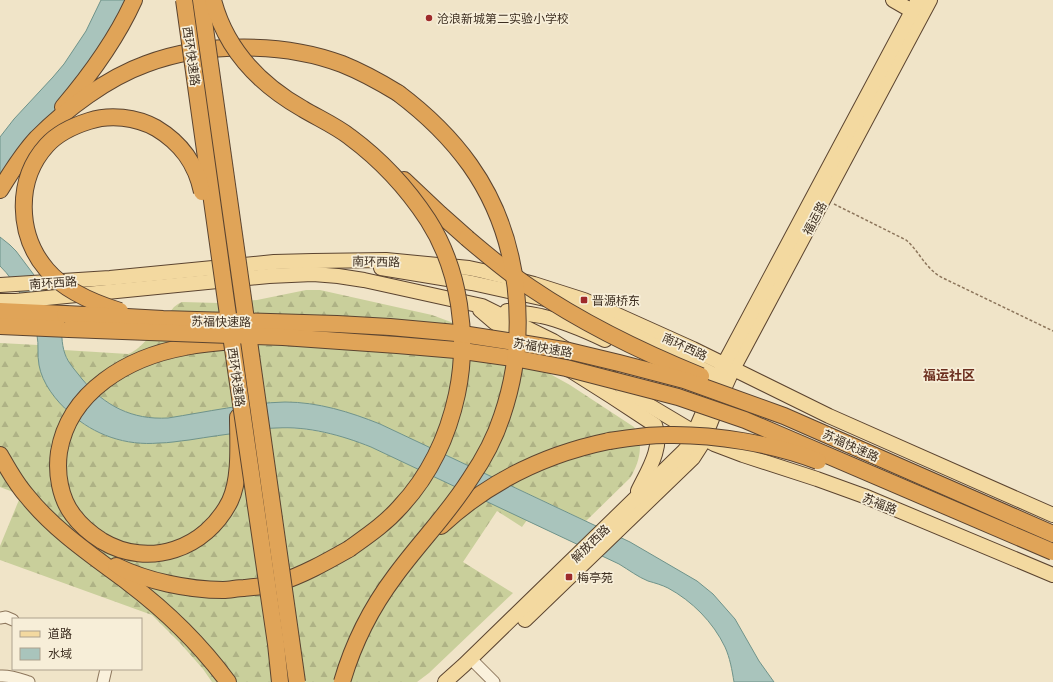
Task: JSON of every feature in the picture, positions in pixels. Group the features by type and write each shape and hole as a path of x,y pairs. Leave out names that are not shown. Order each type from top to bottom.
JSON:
{"highway":[{"path":"0,190 36,139 95,67 125,20 134,0"},
{"name":"西环快速路","path":"184,0 276,644 280,682"},
{"name":"西环快速路","path":"201,0 297,682"},
{"path":"213,0 220,22 228,38 236,50 267,85 289,101 369,150 490,258 519,280 594,326 632,346 790,413 857,448"},
{"path":"36,139 72,107 112,80 147,64 183,54 224,48 276,49 327,59 360,72 398,93 423,113 444,133 471,166 481,182 497,215 508,248 516,288 518,336 507,401 491,443 471,479 460,495 395,575 374,608 356,644 342,682"},
{"path":"163,319 140,316 116,310 98,304 78,294 48,272 29,241 25,225 24,210 26,187 30,174 40,155 48,144 59,135 78,124 102,118 117,117 144,122 164,133 183,150 198,174 226,301"},
{"path":"70,539 133,574 154,580 197,588 223,590 256,587 293,578 328,561 368,536 388,520 413,492 433,461 440,447 454,405 461,368 462,333 456,292 445,256 429,221 398,181 372,155 350,137"},
{"name":"苏福快速路","path":"0,311 127,316 163,319 390,327 456,333 568,351 684,380 784,416 1053,534"},
{"name":"苏福快速路","path":"0,326 283,337 456,350 519,359 566,368 678,397 745,420 1053,552"},
{"path":"239,388 238,467 236,479 228,504 208,530 193,541 177,548 162,553 143,555 134,554 109,545 89,532 80,524 67,506 63,497 59,477 59,455 60,444 67,425 81,403 92,391 114,374 158,353 207,343 283,337"},
{"path":"416,549 474,498 506,478 526,468 549,458 588,445 626,438 667,435 711,437 738,441 780,449 810,458 994,536 1053,556"},
{"path":"0,456 26,496 50,522 165,612 206,654 228,682"}],"main road":[{"path":"893,0 920,5"},
{"name":"福运路","path":"700,436 723,378 920,5"},
{"name":"南环西路","path":"2,285 110,278 274,262 386,260 469,268 534,284 584,300 689,347 723,378"},
{"name":"南环西路","path":"0,301 16,301 269,276 313,274 364,280 479,306 506,317 553,341 613,379 630,394 700,436"},
{"path":"479,306 541,316 580,328 829,416 1053,516"},
{"path":"479,306 494,322 655,425 658,430 656,451 633,501"},
{"name":"解放西路","path":"613,528 633,501 700,436"},
{"name":"解放西路","path":"459,682 474,662 613,528 698,452 700,436"},
{"name":"苏福路","path":"700,436 743,456 835,485 892,507 1053,575"},
{"name":"解放西路","path":"445,682 474,662"}],"street":[{"path":"0,618 6,617 12,620"},
{"path":"474,662 494,682"},
{"path":"103,682 106,670"},
{"path":"0,676 4,675 29,682"}],"path":[{"path":"843,208 906,240 912,245 925,263 935,273 945,279 1053,331"}],"green space":[{"path":"306,290 320,290 432,315 467,328 570,385 634,427 639,440 640,453 630,478 586,521 380,424 334,408 298,402 286,402 265,403 170,418 144,417 133,414 113,406 104,400 73,369 65,355 64,350 128,354 140,347 174,307 182,302 219,303 257,300"},
{"path":"0,343 38,345 40,369 46,383 61,405 93,430 104,435 137,443 159,443 274,428 324,432 348,438 371,447 527,520 522,527 497,511 463,562 513,593 429,673 417,682 212,682 203,669 180,643 152,615 0,560 0,546 21,495 0,487"}],"water":[{"path":"101,0 127,0 99,58 0,180 0,137 14,119 64,64 86,31"},
{"path":"0,237 16,251 55,303 61,320 64,350 70,364 91,389 110,404 131,414 143,417 168,418 256,404 297,402 334,408 380,424 630,542 697,581 713,594 735,619 759,661 774,682 734,682 727,651 720,638 701,613 677,593 661,585 648,581 619,564 371,447 336,435 300,428 272,428 163,443 135,443 111,437 89,427 70,413 46,385 38,361 37,335 31,317 18,289 0,266"}],"place":[{"name":"沧浪新城第二实验小学校","path":"429,18"},
{"name":"晋源桥东","path":"584,300"},
{"name":"梅亭苑","path":"569,577"}],"district":[{"name":"福运社区","path":"949,374"}]}
